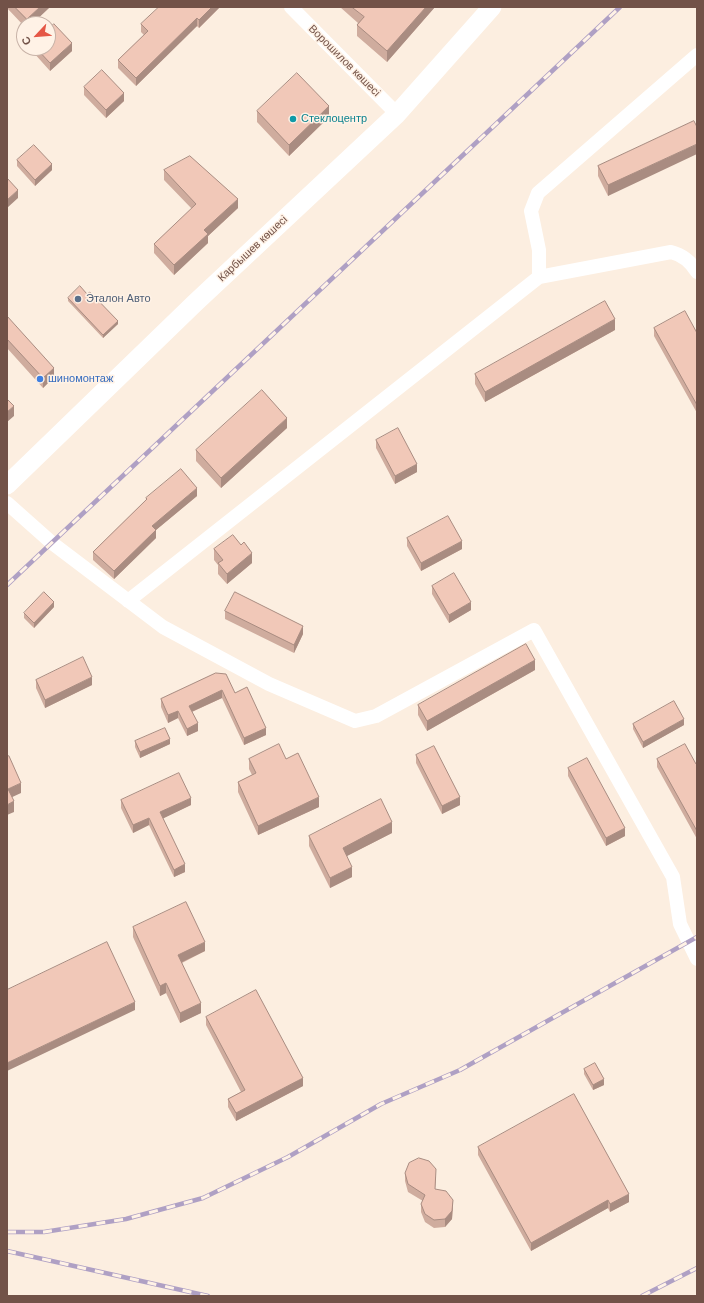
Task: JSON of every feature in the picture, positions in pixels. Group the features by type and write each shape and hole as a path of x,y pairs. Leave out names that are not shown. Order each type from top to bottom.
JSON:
{"main road":[{"name":"Карбышев көшесі","path":"7,485 195,303 397,114 492,7"}],"street":[{"name":"Ворошилов көшесі","path":"291,7 397,114"},
{"path":"539,278 539,250 531,210 538,193 697,56"},
{"path":"128,601 539,278 662,252 680,254 692,264 697,272"},
{"path":"7,503 52,543 163,626 269,684 355,721 376,716 534,630 673,877 680,924 697,959"}],"building":[{"path":"15,7 40,7 30,16 24,16"},
{"path":"159,7 212,7 199,20 197,18 136,78 118,60 148,31 141,24"},
{"path":"352,7 426,7 387,51 357,25 364,17"},
{"path":"56,26 72,43 50,63 43,56 56,56"},
{"path":"102,70 124,93 106,110 84,87"},
{"name":"Стеклоцентр","path":"297,73 329,106 289,145 257,111"},
{"path":"694,121 697,127 697,144 608,185 598,166"},
{"path":"34,145 52,164 35,180 17,160"},
{"path":"190,156 238,199 204,230 208,234 174,265 154,244 196,204 164,170"},
{"path":"7,178 18,190 7,200"},
{"path":"80,286 87,294 90,292 118,321 103,335 68,298"},
{"path":"605,301 615,319 485,392 475,374"},
{"path":"685,311 697,333 697,405 654,328"},
{"path":"7,316 54,368 43,378 7,339"},
{"path":"262,390 287,418 221,478 196,450"},
{"path":"7,399 14,406 7,412"},
{"path":"398,428 417,464 395,476 376,440"},
{"path":"181,469 197,488 152,526 156,530 114,571 93,552 147,499 146,498"},
{"path":"448,516 462,541 421,563 407,538"},
{"path":"233,535 241,545 244,542 252,553 227,574 218,563 223,560 214,549"},
{"path":"454,573 471,602 449,615 432,586"},
{"path":"44,592 54,602 34,623 24,613"},
{"path":"235,592 303,626 294,645 225,611"},
{"path":"526,644 535,660 427,721 418,705"},
{"path":"83,657 92,677 45,700 36,680"},
{"path":"216,673 226,674 235,693 247,687 266,728 244,738 222,690 189,706 198,723 187,729 178,711 168,715 161,699"},
{"path":"674,701 684,719 643,742 633,724"},
{"path":"165,728 170,739 140,752 135,741"},
{"path":"279,744 286,759 298,753 319,797 258,826 238,782 256,773 249,759"},
{"path":"685,744 697,764 697,831 657,759"},
{"path":"434,746 460,797 442,806 416,755"},
{"path":"9,756 21,783 8,789 14,801 7,805 7,757"},
{"path":"587,758 625,828 606,838 568,768"},
{"path":"179,773 191,798 160,812 185,864 174,870 149,818 133,825 121,800"},
{"path":"381,799 392,822 343,848 352,867 330,878 309,836"},
{"path":"186,902 205,942 178,955 201,1003 180,1013 166,983 160,986 133,927"},
{"path":"107,942 135,1002 7,1063 7,990"},
{"path":"256,990 303,1078 236,1113 228,1099 245,1090 206,1017"},
{"path":"595,1063 604,1079 593,1085 584,1069"},
{"path":"574,1094 629,1194 610,1204 608,1200 531,1243 478,1147"},
{"path":"419,1158 429,1161 436,1169 435,1189 446,1191 453,1200 452,1211 445,1219 434,1220 425,1214 421,1204 425,1195 408,1184 405,1173 409,1163"}],"railway":[{"path":"7,585 620,7"},
{"path":"7,1232 44,1232 126,1219 203,1198 288,1157 381,1104 460,1070 697,937"},
{"path":"7,1251 208,1296"},
{"path":"642,1296 697,1268"}],"place":[{"name":"Стеклоцентр","path":"293,119"},
{"name":"Эталон Авто","path":"78,299"},
{"name":"шиномонтаж","path":"40,379"}]}
